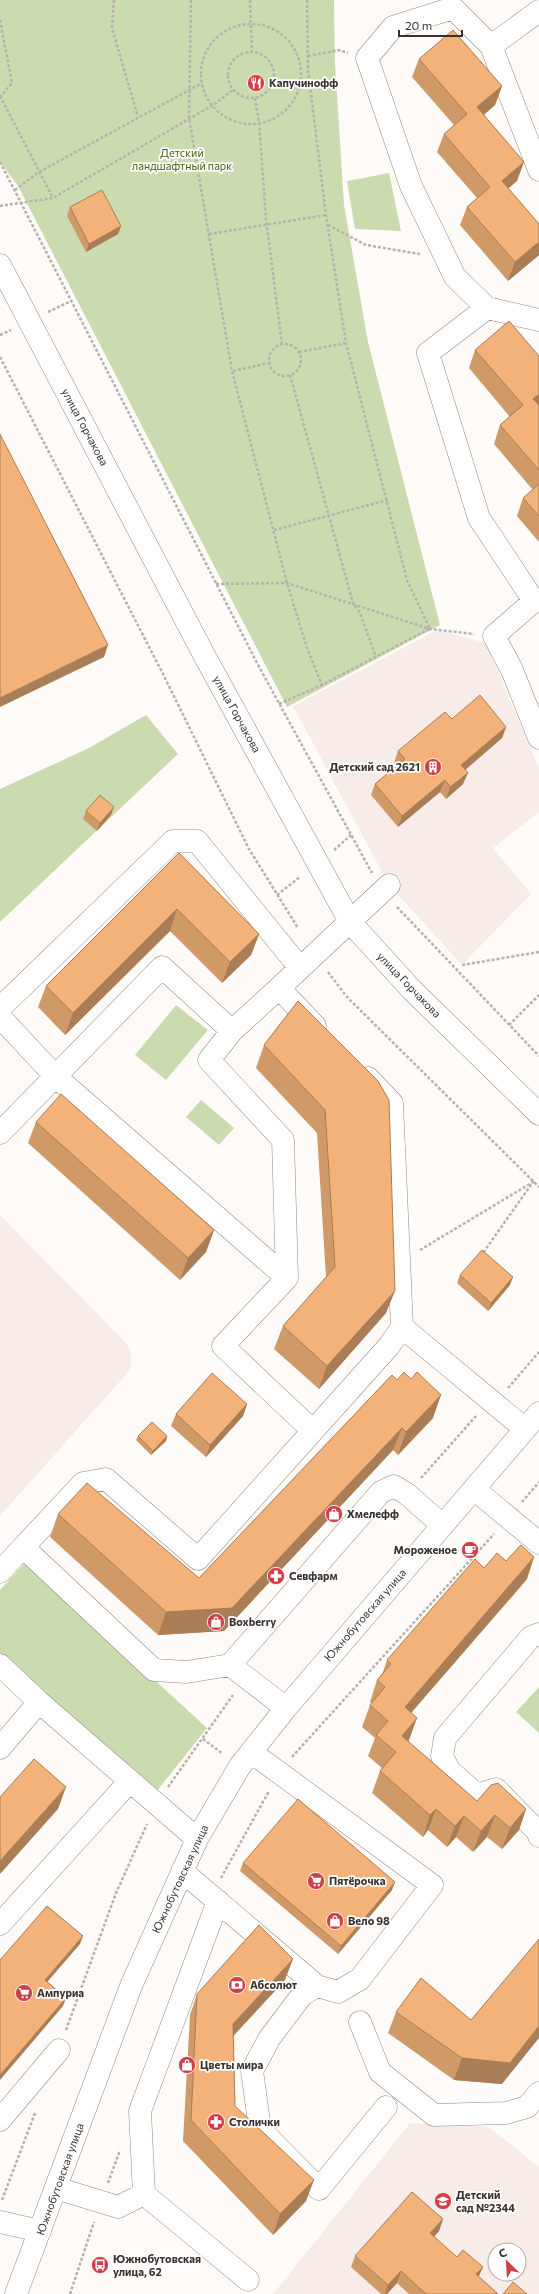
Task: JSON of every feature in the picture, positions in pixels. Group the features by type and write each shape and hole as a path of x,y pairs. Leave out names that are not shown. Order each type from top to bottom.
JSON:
{"street":[{"path":"539,170 491,46 453,8 393,28 367,58 411,186 455,277 487,308 539,320"},
{"path":"491,46 539,11"},
{"name":"улица Горчакова","path":"0,265 203,653 350,922 412,990 539,1114"},
{"path":"487,308 428,353 479,518 536,601 494,636 512,670 539,738"},
{"path":"0,1008 173,841 197,841 307,962"},
{"path":"313,1431 223,1346 287,1278 283,1140 209,1060 232,1031 386,889"},
{"path":"0,1132 56,1077 162,967 232,1031"},
{"path":"279,988 327,1037"},
{"path":"0,1017 56,1077 287,1278"},
{"path":"0,1572 83,1483 106,1480 198,1559 389,1346 402,1328 392,1102 354,1064"},
{"path":"402,1328 532,1422"},
{"name":"Южнобутовская улица","path":"16,2294 131,1986 197,1839 240,1766 286,1708 532,1422"},
{"path":"23,1547 154,1670 187,1672 230,1665 381,1492 394,1486 407,1494 442,1525"},
{"path":"474,1489 539,1543"},
{"path":"539,1634 531,1637 444,1738 442,1756 449,1770 477,1795 496,1789 538,1832 539,1836"},
{"path":"0,1665 40,1702 197,1839"},
{"path":"230,1665 286,1708"},
{"path":"0,1748 40,1702"},
{"path":"182,1872 317,1986 338,1992 360,1979 432,1885 251,1752"},
{"path":"0,1924 130,1781"},
{"path":"214,1899 140,2111 144,2194 248,2280"},
{"path":"317,1986 302,1995 273,2033 252,2071 260,2129 319,2189 386,2108"},
{"path":"360,2022 380,2072 434,2115 506,2113 527,2107 539,2093"},
{"path":"0,2120 59,2050"},
{"path":"56,2188 118,2207 144,2194"},
{"path":"0,2222 40,2231"}],"path":[{"path":"114,0 112,28 138,117"},
{"path":"191,0 189,118 232,371 287,583 307,648 322,684"},
{"path":"250,0 252,51"},
{"path":"307,0 308,70 326,215 346,343 388,500 407,580 430,629"},
{"path":"0,20 12,83 0,96 53,198"},
{"path":"242,24 251,25 265,26 282,35 292,45 301,68 300,85 293,101 284,112 267,121 259,123 238,122 223,115 206,97 201,74 204,57 216,38 231,28 242,24"},
{"path":"308,56 339,50"},
{"path":"252,51 267,57 273,66 275,76 272,87 263,95 255,98 244,97 233,90 228,79 228,69 231,62 238,56 252,51"},
{"path":"301,68 308,70"},
{"path":"15,190 39,172 190,88 202,83"},
{"path":"0,206 53,198 213,105 233,90"},
{"path":"255,98 259,123 267,224 282,344"},
{"path":"0,162 279,704 386,889 539,1056"},
{"path":"209,234 326,215"},
{"path":"328,225 366,245 446,258"},
{"path":"299,352 346,343"},
{"path":"282,344 292,346 299,352 301,363 295,373 290,375 277,374 269,363 272,351 282,344"},
{"path":"0,357 163,674 307,962 347,997 539,1187"},
{"path":"232,371 269,363"},
{"path":"290,375 353,603 360,613 376,658"},
{"path":"274,530 388,500"},
{"path":"216,584 287,583 430,629 494,636"},
{"path":"279,704 376,658 430,629"},
{"path":"462,965 539,952"},
{"path":"509,1024 539,995"},
{"path":"480,1258 533,1182"},
{"path":"399,1263 533,1182"},
{"path":"214,1899 279,1773 509,1518 539,1482"},
{"path":"71,2294 122,2142"}],"shaded area":[{"path":"437,630 486,643 539,769 539,812 493,848 531,894 462,965 389,885 293,706"},
{"path":"0,1215 126,1343 130,1349 131,1359 130,1370 0,1516"},
{"name":"Детский сад №2344","path":"410,2123 489,2127 539,2167 539,2294 273,2294"}],"green space":[{"name":"Детский ландшафтный парк","path":"0,0 334,0 335,64 344,205 368,342 440,625 287,707 18,186 0,162"},
{"path":"389,173 401,231 355,229 347,181"},
{"path":"146,715 178,754 0,922 0,789 89,748"},
{"path":"176,1005 208,1030 166,1080 135,1055"},
{"path":"201,1100 234,1128 219,1145 186,1117"},
{"path":"26,1562 207,1728 157,1791 0,1653 0,1590"},
{"path":"539,1687 539,1733 516,1712"}],"building":[{"path":"453,30 502,86 477,107 524,162 502,181 539,224 539,242 515,262 467,207 490,187 444,134 467,114 419,59"},
{"path":"102,190 121,226 89,244 70,207"},
{"path":"509,321 539,356 539,394 533,399 539,405 539,470 500,425 523,405 475,350"},
{"path":"0,434 108,645 0,698"},
{"path":"539,484 539,516 523,498"},
{"name":"Детский сад 2621","path":"480,695 506,727 461,765 468,773 450,787 445,780 402,816 375,784 405,759 398,751 445,712 452,719"},
{"path":"100,795 114,807 100,823 86,811"},
{"path":"179,853 259,934 230,962 177,909 73,1013 46,986"},
{"path":"298,1001 378,1081 389,1100 395,1291 327,1366 283,1326 335,1267 325,1110 264,1045"},
{"path":"61,1094 214,1230 188,1258 36,1122"},
{"path":"482,1250 513,1277 491,1303 460,1275"},
{"path":"404,1372 411,1379 417,1372 441,1395 406,1432 402,1428 232,1608 166,1612 58,1514 87,1483 199,1578 392,1375 397,1380"},
{"path":"212,1373 247,1404 210,1445 176,1414"},
{"path":"152,1422 167,1436 153,1451 138,1436"},
{"path":"521,1545 534,1557 405,1707 417,1718 402,1736 477,1801 491,1785 498,1783 526,1809 510,1828 495,1815 481,1831 464,1816 455,1826 436,1809 430,1815 380,1771 396,1752 376,1735 388,1721 370,1705 385,1687 377,1680 391,1664 387,1660 475,1559 484,1568 497,1553 506,1561"},
{"path":"34,1759 66,1787 0,1861 0,1797"},
{"name":"Пятёрочка","path":"298,1799 395,1882 341,1946 243,1863"},
{"name":"Ампуриа","path":"47,1906 83,1936 45,1980 66,1998 0,2075 0,1960"},
{"path":"259,1925 293,1959 233,2024 235,2106 314,2180 280,2214 191,2120 197,1994"},
{"path":"539,1939 539,2026 510,2063 462,2058 396,2012 421,1978 471,2020"},
{"path":"412,2192 443,2219 430,2233 457,2257 463,2250 483,2267 476,2274 498,2294 426,2294 401,2271 388,2285 355,2256"},
{"path":"513,2282 527,2294 503,2294"}],"place":[{"name":"Капучинофф","path":"256,83"},
{"name":"Детский сад 2621","path":"433,767"},
{"name":"Хмелефф","path":"334,1514"},
{"name":"Мороженое","path":"470,1550"},
{"name":"Севфарм","path":"276,1576"},
{"name":"Boxberry","path":"216,1622"},
{"name":"Пятёрочка","path":"316,1881"},
{"name":"Вело 98","path":"335,1921"},
{"name":"Абсолют","path":"237,1985"},
{"name":"Ампуриа","path":"24,1993"},
{"name":"Цветы мира","path":"187,2065"},
{"name":"Столички","path":"216,2122"},
{"name":"Детский сад №2344","path":"443,2201"},
{"name":"Южнобутовская улица, 62","path":"100,2265"}]}
